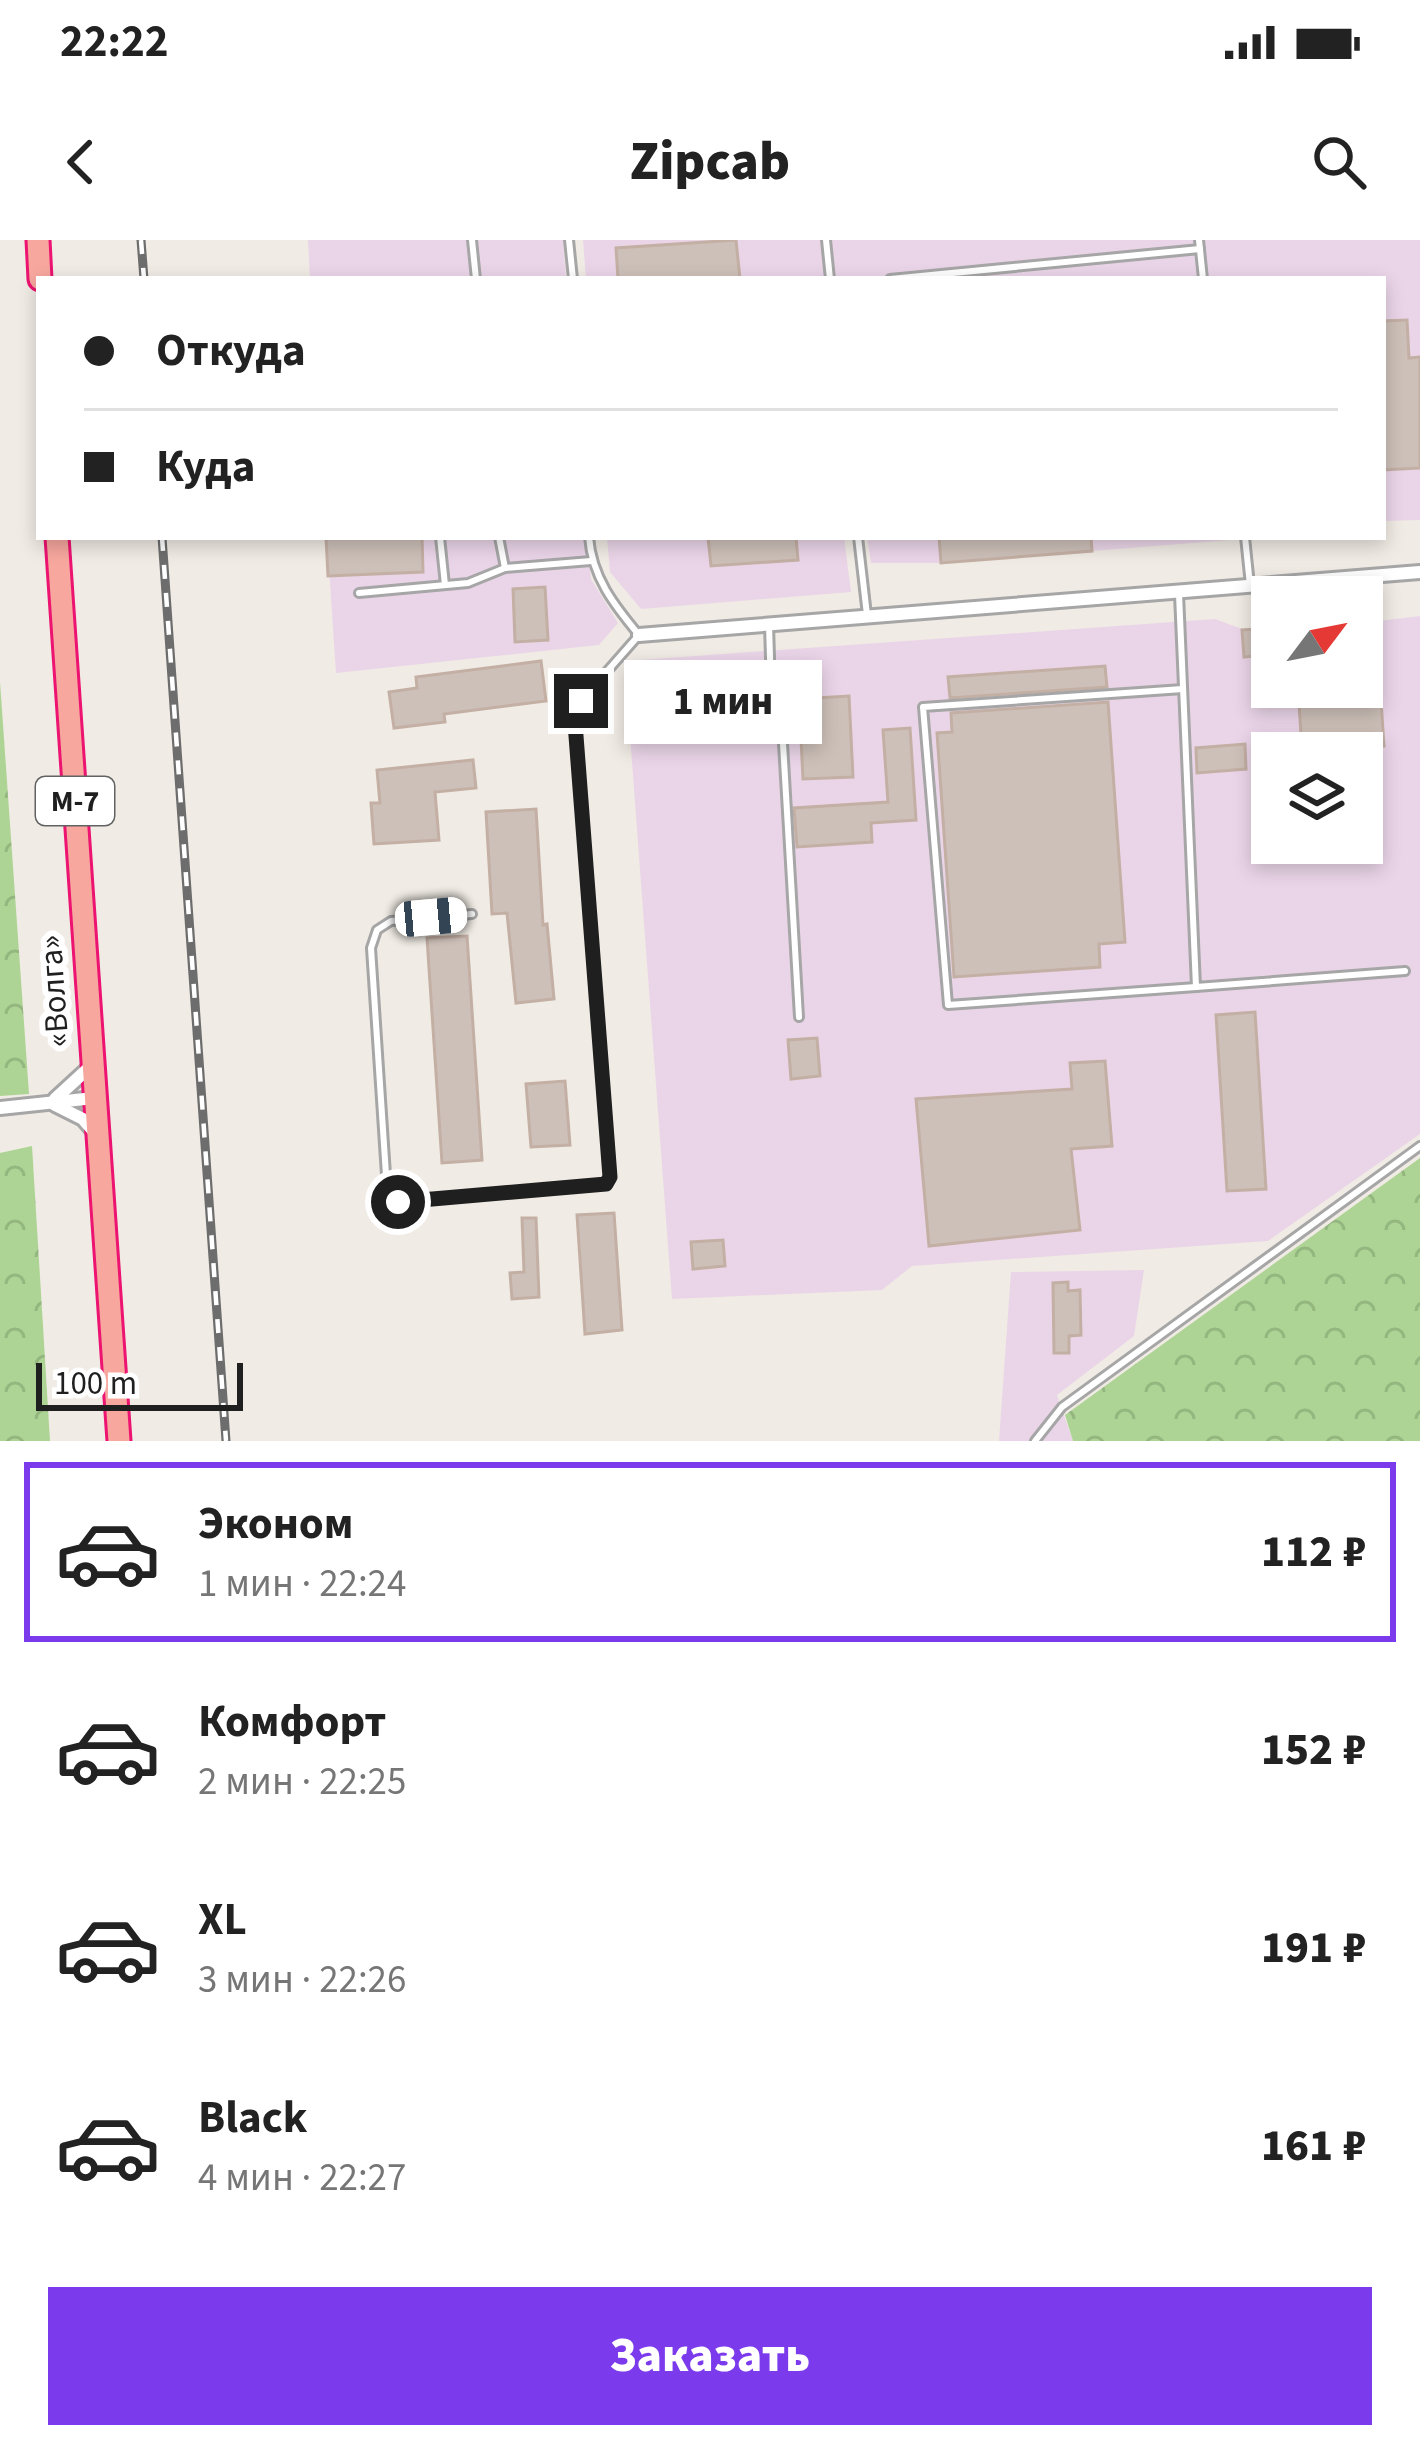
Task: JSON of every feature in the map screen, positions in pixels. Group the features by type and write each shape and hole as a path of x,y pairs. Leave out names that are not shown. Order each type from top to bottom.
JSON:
{"highway":[{"path":"38,240 40,276"},
{"name":"«Волга»","path":"57,540 119,1441"}],"street":[{"path":"639,635 1420,572"},
{"path":"49,1102 68,1091 92,1065"},
{"path":"0,1108 94,1098"},
{"path":"49,1102 71,1110 97,1136"}],"lane":[{"path":"472,240 476,276"},
{"path":"569,240 573,276"},
{"path":"826,240 830,276"},
{"path":"917,276 1200,244 1203,276"},
{"path":"440,540 445,585"},
{"path":"500,540 505,568"},
{"path":"472,914 391,921 376,930 371,947 387,1190 398,1202 606,1184 610,1177 575,723 581,701 639,635 612,603 591,561 589,540"},
{"path":"859,540 867,619"},
{"path":"1245,540 1250,589"},
{"path":"359,593 468,583 505,568 591,561"},
{"path":"1179,594 1196,987"},
{"path":"769,625 771,690 782,709 800,1017"},
{"path":"1183,689 923,707 947,1005 1405,971"},
{"path":"1035,1441 1062,1407 1420,1146"}],"shaded area":[{"path":"308,240 563,240 566,276 310,276"},
{"path":"583,240 1420,240 1420,520 1386,521 1386,276 586,276"},
{"path":"327,540 587,540 591,579 618,623 599,645 336,673"},
{"path":"607,540 844,540 851,592 641,609 610,572"},
{"path":"867,540 1229,540 941,563 871,563"},
{"path":"1420,616 1420,1134 1268,1241 912,1266 882,1290 672,1299 625,668 639,660 1215,619 1251,629 1251,708 1383,708 1383,620"},
{"path":"1144,1270 1134,1336 1057,1395 1073,1441 999,1441 1011,1272"}],"green space":[{"path":"0,682 29,1094 0,1096"},
{"path":"32,1146 50,1441 0,1441 0,1153"},
{"path":"1420,1158 1420,1441 1073,1441 1065,1415"}],"building":[{"path":"736,240 740,276 618,276 616,248"},
{"path":"1407,320 1409,358 1420,357 1420,468 1386,470 1386,321"},
{"path":"326,540 422,540 423,572 328,576"},
{"path":"708,540 796,540 798,560 711,566"},
{"path":"939,540 1091,540 1092,551 941,563"},
{"path":"545,587 548,640 515,642 513,589"},
{"path":"1251,629 1251,656 1244,657 1242,630"},
{"path":"541,661 546,701 444,714 445,722 394,728 389,692 417,688 416,677"},
{"path":"1105,666 1107,687 950,698 948,677"},
{"path":"849,696 853,777 803,779 799,699"},
{"path":"1108,702 1125,942 1099,944 1100,967 954,977 937,733 952,732 951,713"},
{"path":"1299,708 1382,708 1384,746 1383,732 1301,732"},
{"path":"910,728 916,820 871,823 872,842 797,847 794,808 888,802 883,730"},
{"path":"1245,744 1246,769 1197,773 1196,748"},
{"path":"473,760 476,788 435,792 439,840 374,844 371,803 380,803 377,770"},
{"path":"536,809 543,925 547,924 554,999 516,1003 507,913 492,914 486,812"},
{"path":"467,936 482,1160 442,1163 427,938"},
{"path":"1255,1012 1266,1189 1227,1191 1216,1015"},
{"path":"817,1038 820,1076 791,1079 788,1040"},
{"path":"1105,1061 1112,1146 1071,1149 1080,1230 929,1246 916,1099 1072,1089 1070,1063"},
{"path":"565,1081 570,1145 531,1147 526,1084"},
{"path":"614,1213 622,1330 585,1334 577,1215"},
{"path":"522,1218 536,1218 539,1297 512,1299 510,1273 524,1272"},
{"path":"723,1240 725,1266 693,1269 691,1242"},
{"path":"1068,1282 1068,1291 1080,1290 1081,1335 1069,1336 1069,1353 1054,1353 1053,1283"}],"railway":[{"path":"141,240 144,276"},
{"path":"162,540 226,1441"}],"route":[{"path":"398,1202 606,1184 610,1177 575,723 581,701"}]}
